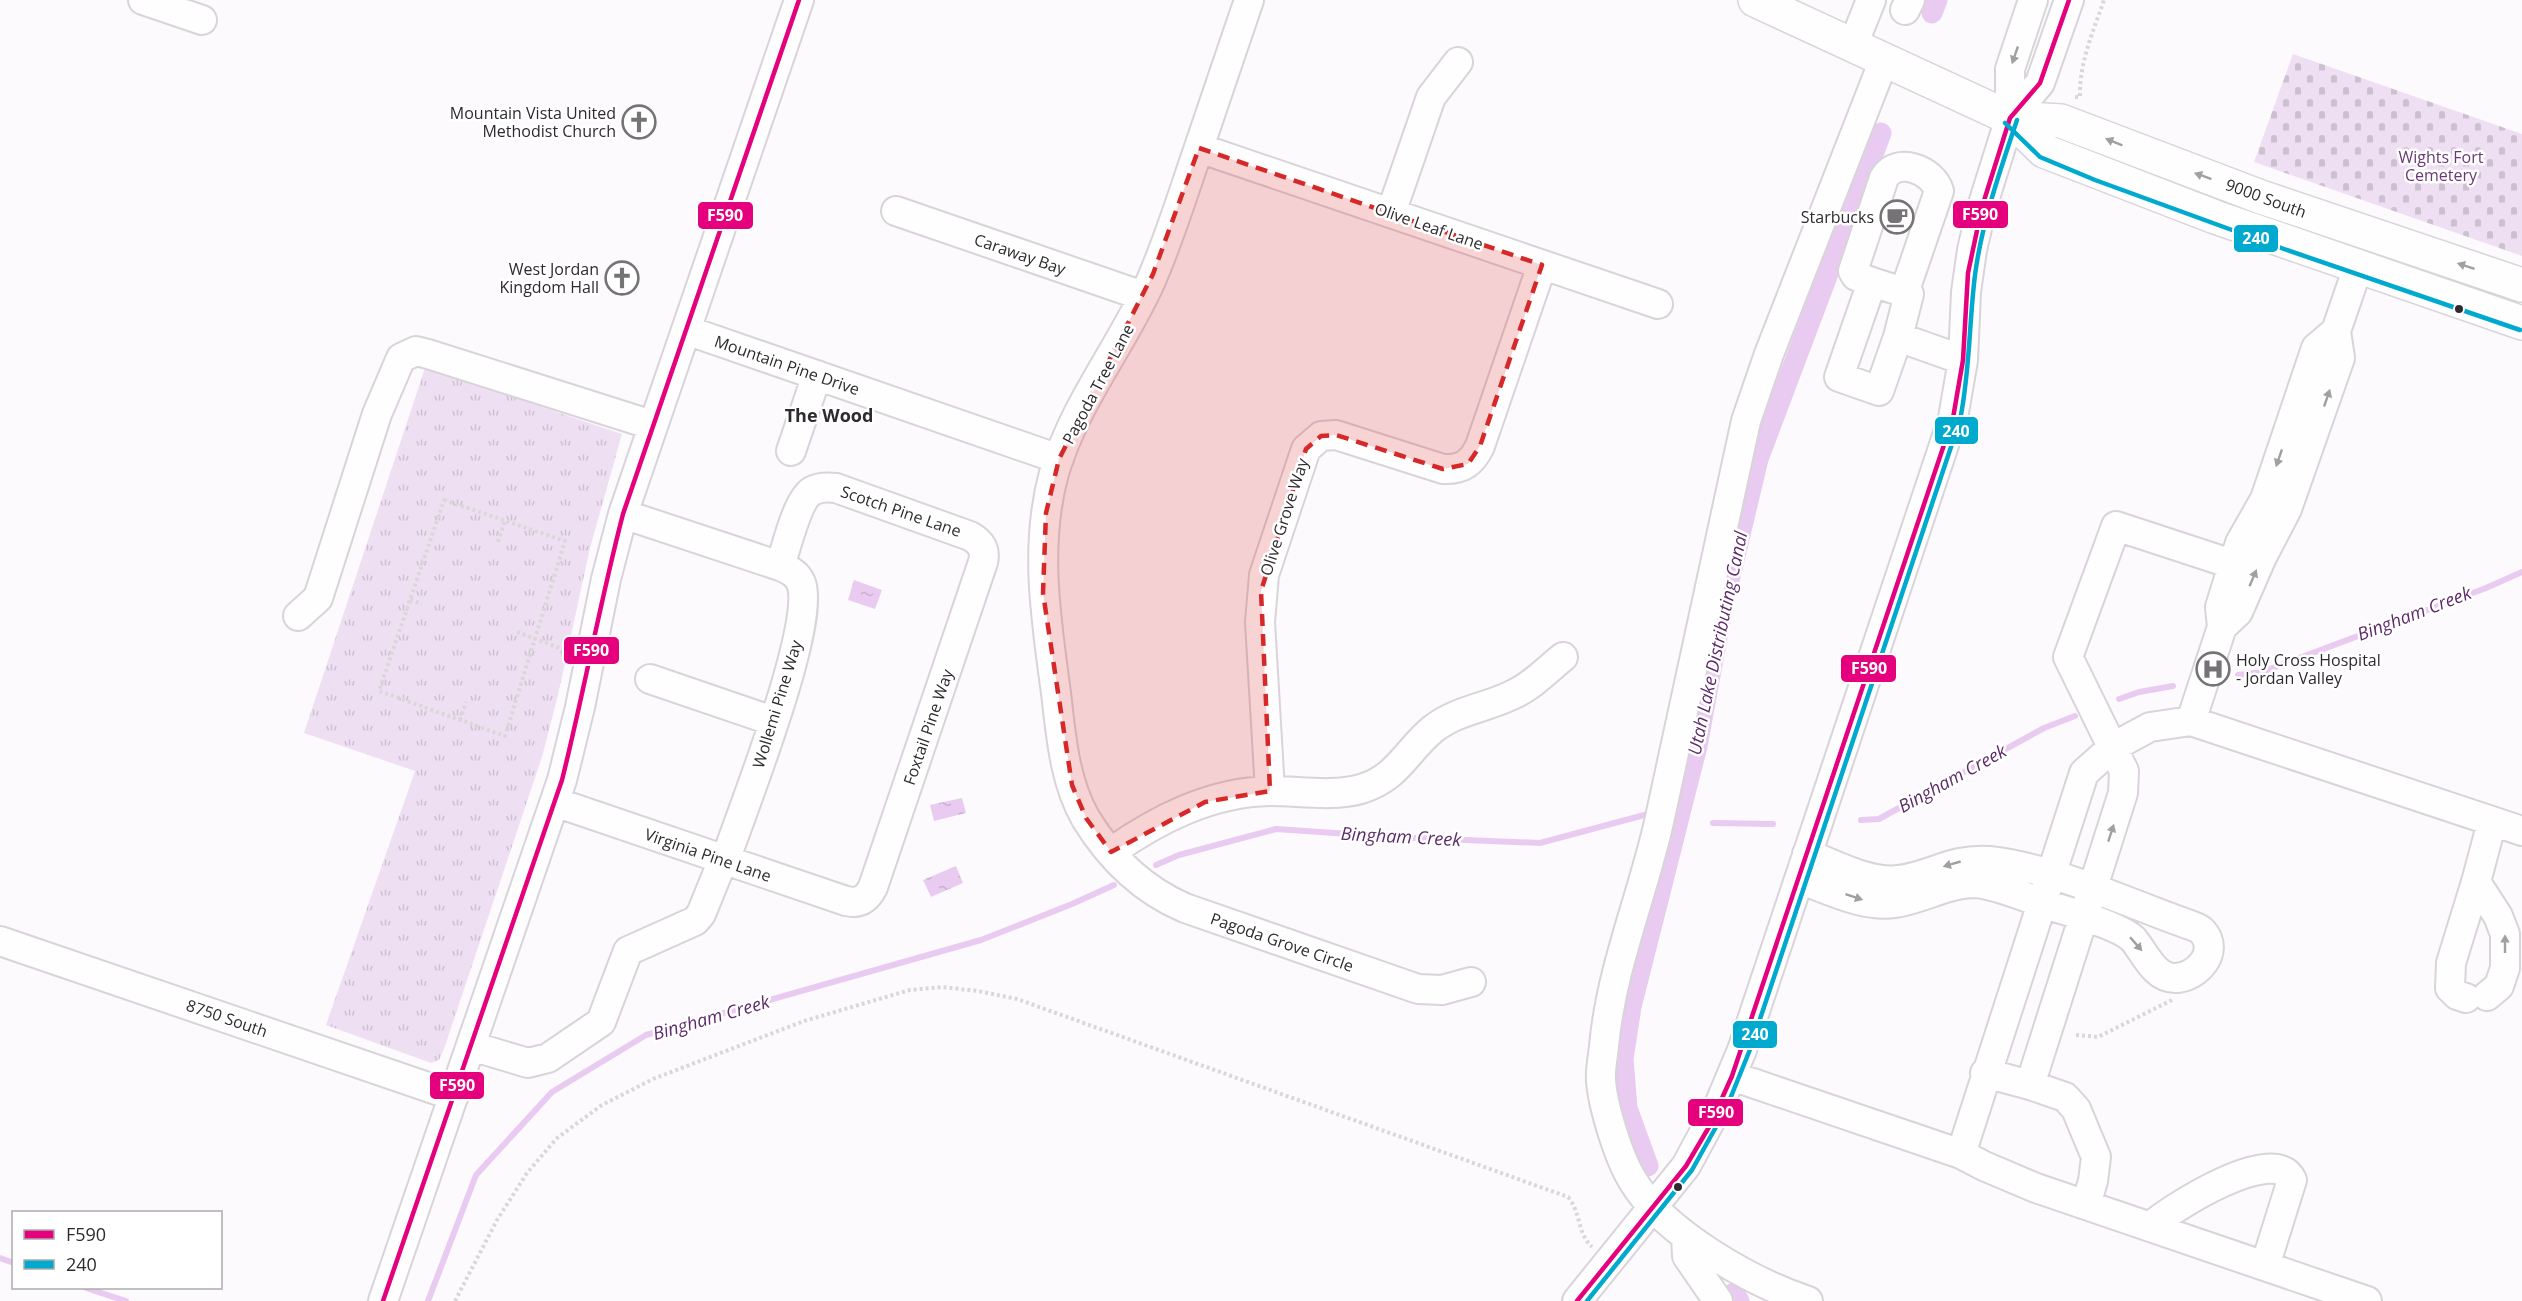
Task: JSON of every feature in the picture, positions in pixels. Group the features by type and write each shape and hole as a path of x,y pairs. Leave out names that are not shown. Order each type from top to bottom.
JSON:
{"main road":[{"name":"9000 South","path":"1755,0 2010,118 2044,151 2152,194 2522,323"},
{"name":"9000 South","path":"2010,118 2061,121 2251,193 2522,285"}],"street":[{"path":"143,0 202,20"},
{"path":"383,1301 555,802 580,707 606,579 623,514 799,0"},
{"name":"Pagoda Tree Lane","path":"1111,852 1078,803 1063,751 1042,576 1046,513 1059,459 1078,416 1128,327 1170,231 1249,0"},
{"path":"1853,45 1870,0"},
{"path":"1577,1301 1654,1208 1699,1145 1732,1076 1948,437 1958,399 1963,360 1966,292 1976,227 2010,118 2010,69 2033,0"},
{"path":"2010,118 2040,83 2069,0"},
{"path":"1808,1301 1748,1274 1686,1236 1654,1208 1632,1180 1610,1125 1601,1081 1606,1023 1621,955 1650,861 1746,421 1769,354 1884,60"},
{"path":"1391,213 1431,97 1458,62"},
{"name":"Olive Leaf Lane","path":"1199,148 1658,304"},
{"path":"1872,282 1839,377 1879,392 1898,337 1909,294 1904,293 1856,276 1853,271 1888,172 1895,167 1920,171 1930,176 1939,191 1904,293"},
{"name":"Caraway Bay","path":"896,211 1143,296"},
{"name":"Olive Grove Way","path":"1270,791 1260,622 1261,591 1267,560 1306,449 1322,436 1336,435 1443,469 1456,469 1468,464 1480,446 1542,265"},
{"path":"2222,627 2238,612 2262,557 2288,509 2340,358 2336,330 2358,267"},
{"name":"Mountain Pine Drive","path":"686,330 1059,459"},
{"path":"2191,721 2222,627 2220,607 2232,564 2240,543 2265,499 2316,348 2336,330"},
{"path":"1898,337 1963,360"},
{"path":"298,616 318,598 377,414 401,358 416,351 428,354 652,425"},
{"path":"791,451 817,375"},
{"name":"Scotch Pine Lane","path":"780,566 802,502 813,490 836,488 970,536 976,539 984,550"},
{"path":"623,514 780,566"},
{"path":"2030,1086 2124,793 2124,771 2068,657 2115,526 2232,564"},
{"name":"Foxtail Pine Way","path":"863,900 873,887 983,562 984,550"},
{"name":"Wollemi Pine Way","path":"471,1046 520,1062 535,1063 548,1058 599,1025 628,951 695,921 701,914 724,860 797,649 803,596 801,582 797,576 780,566"},
{"path":"1111,852 1139,833 1205,802 1243,793 1270,791 1338,793 1374,784 1395,771 1423,738 1444,721 1466,710 1520,692 1563,657"},
{"path":"650,679 773,722"},
{"path":"1961,1154 1985,1073 2084,773 2113,747 2150,727 2191,721 2522,831"},
{"name":"Virginia Pine Lane","path":"555,802 846,901 863,900"},
{"path":"2475,882 2498,916 2505,934 2505,968 2499,986 2476,997 2457,995 2450,988 2451,963 2492,822"},
{"name":"Pagoda Grove Circle","path":"1111,852 1142,884 1162,898 1185,908 1418,989 1434,991 1471,982"},
{"path":"1803,867 1900,880 1962,861 1994,875 2042,903 2085,916 2132,937 2153,967 2162,975 2175,978 2187,975 2200,968 2207,959 2209,946 2202,931 2092,889 2015,865 1994,875"},
{"name":"8750 South","path":"0,941 454,1096"},
{"path":"1985,1073 2065,1097 2076,1109 2096,1157 2086,1205"},
{"path":"1732,1076 1961,1154 2036,1188 2367,1301"},
{"path":"2150,1227 2166,1212 2255,1170 2270,1167 2283,1170 2292,1180 2265,1266"},
{"path":"1686,1236 1687,1256 1718,1301"}],"path":[{"path":"2075,97 2080,97 2083,62 2104,0"},
{"path":"444,500 565,541 505,736 379,691 410,600 444,500"},
{"path":"498,542 505,520"},
{"path":"410,600 422,604"},
{"path":"517,632 571,652"},
{"path":"460,720 466,702"},
{"path":"455,1301 497,1220 527,1173 557,1138 602,1105 653,1079 804,1021 910,990 942,987 1017,999 1568,1197 1574,1204 1585,1239 1610,1261"},
{"path":"2076,1035 2098,1037 2170,1002 2175,993"}],"highlighted area":[{"path":"1199,148 1542,265 1480,446 1468,464 1443,469 1336,435 1321,436 1306,449 1261,591 1270,791 1205,802 1111,852 1086,818 1072,785 1043,593 1046,513 1059,459 1153,274"}],"green space":[{"name":"Wights Fort Cemetery","path":"2293,54 2522,134 2522,256 2254,162"},
{"path":"425,368 622,434 590,548 542,757 444,1049 439,1060 431,1063 326,1025 415,771 304,733"}],"water":[{"path":"854,580 882,590 875,609 848,600"},
{"path":"962,798 966,813 934,821 930,805"},
{"path":"956,866 963,883 931,897 923,880"}],"waterway":[{"name":"Utah Lake Distributing Canal","path":"1932,13 1937,0"},
{"name":"Utah Lake Distributing Canal","path":"1648,1166 1627,1108 1623,1059 1631,1007 1697,746 1722,610 1758,459 1881,133"},
{"name":"Bingham Creek","path":"2238,675 2262,672 2486,588 2522,572"},
{"name":"Bingham Creek","path":"2119,699 2139,692 2173,686"},
{"name":"Bingham Creek","path":"1861,820 1879,819 2044,728 2075,716"},
{"name":"Bingham Creek","path":"1156,865 1179,855 1276,829 1540,843 1648,814"},
{"name":"Bingham Creek","path":"1713,823 1773,824"},
{"name":"Bingham Creek","path":"428,1301 476,1175 552,1092 646,1035 981,940 1114,885"},
{"name":"Bingham Creek","path":"0,1258 12,1262"},
{"name":"Bingham Creek","path":"89,1289 126,1301"},
{"name":"Utah Lake Distributing Canal","path":"1734,1293 1739,1301"}],"transit line":[{"name":"F590","path":"383,1301 562,780 623,514 799,0"},
{"name":"F590","path":"1577,1301 1686,1166 1709,1127 1732,1076 1953,418 1963,360 1968,273 1982,207 2010,118 2040,83 2069,0"},
{"name":"240","path":"1587,1301 1692,1170 1726,1109 1749,1052 1960,420 1966,384 1978,255 1992,197 2017,120"},
{"name":"240","path":"2005,123 2040,157 2095,180 2284,249 2520,330"}],"place":[{"name":"Mountain Vista United Methodist Church","path":"639,122"},
{"name":"Starbucks","path":"1897,217"},
{"name":"West Jordan Kingdom Hall","path":"622,278"},
{"name":"Holy Cross Hospital - Jordan Valley","path":"2213,669"}],"district":[{"name":"The Wood","path":"829,415"}]}
